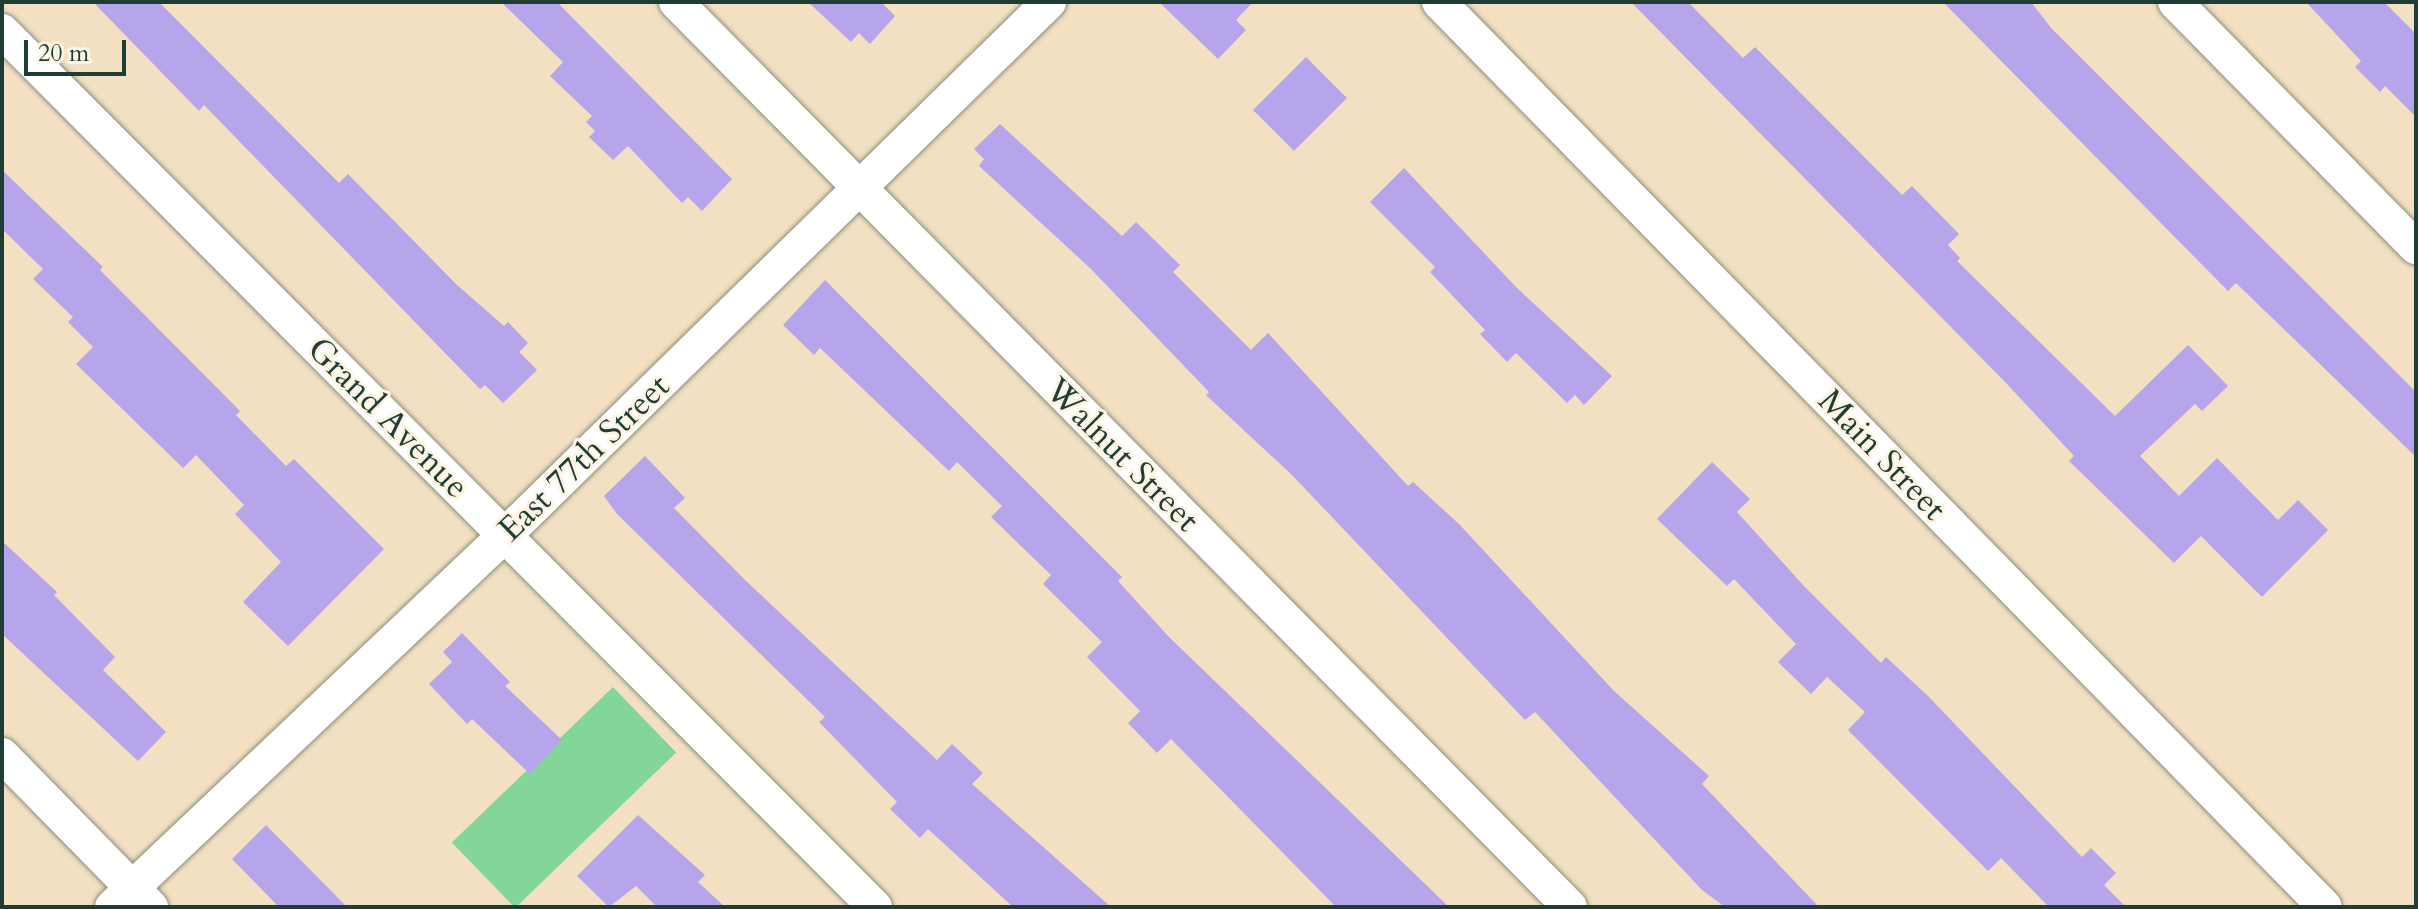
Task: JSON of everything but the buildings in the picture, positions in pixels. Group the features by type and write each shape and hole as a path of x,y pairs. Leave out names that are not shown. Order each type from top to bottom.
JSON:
{"street":[{"name":"Walnut Street","path":"676,2 857,189 1570,907"},
{"name":"East 77th Street","path":"132,901 1049,2"},
{"name":"Main Street","path":"1439,2 2325,907"},
{"path":"2175,2 2416,247"},
{"name":"Grand Avenue","path":"2,31 875,907"},
{"path":"2,755 132,901"}],"green space":[{"path":"613,687 676,752 516,907 452,843"}]}
